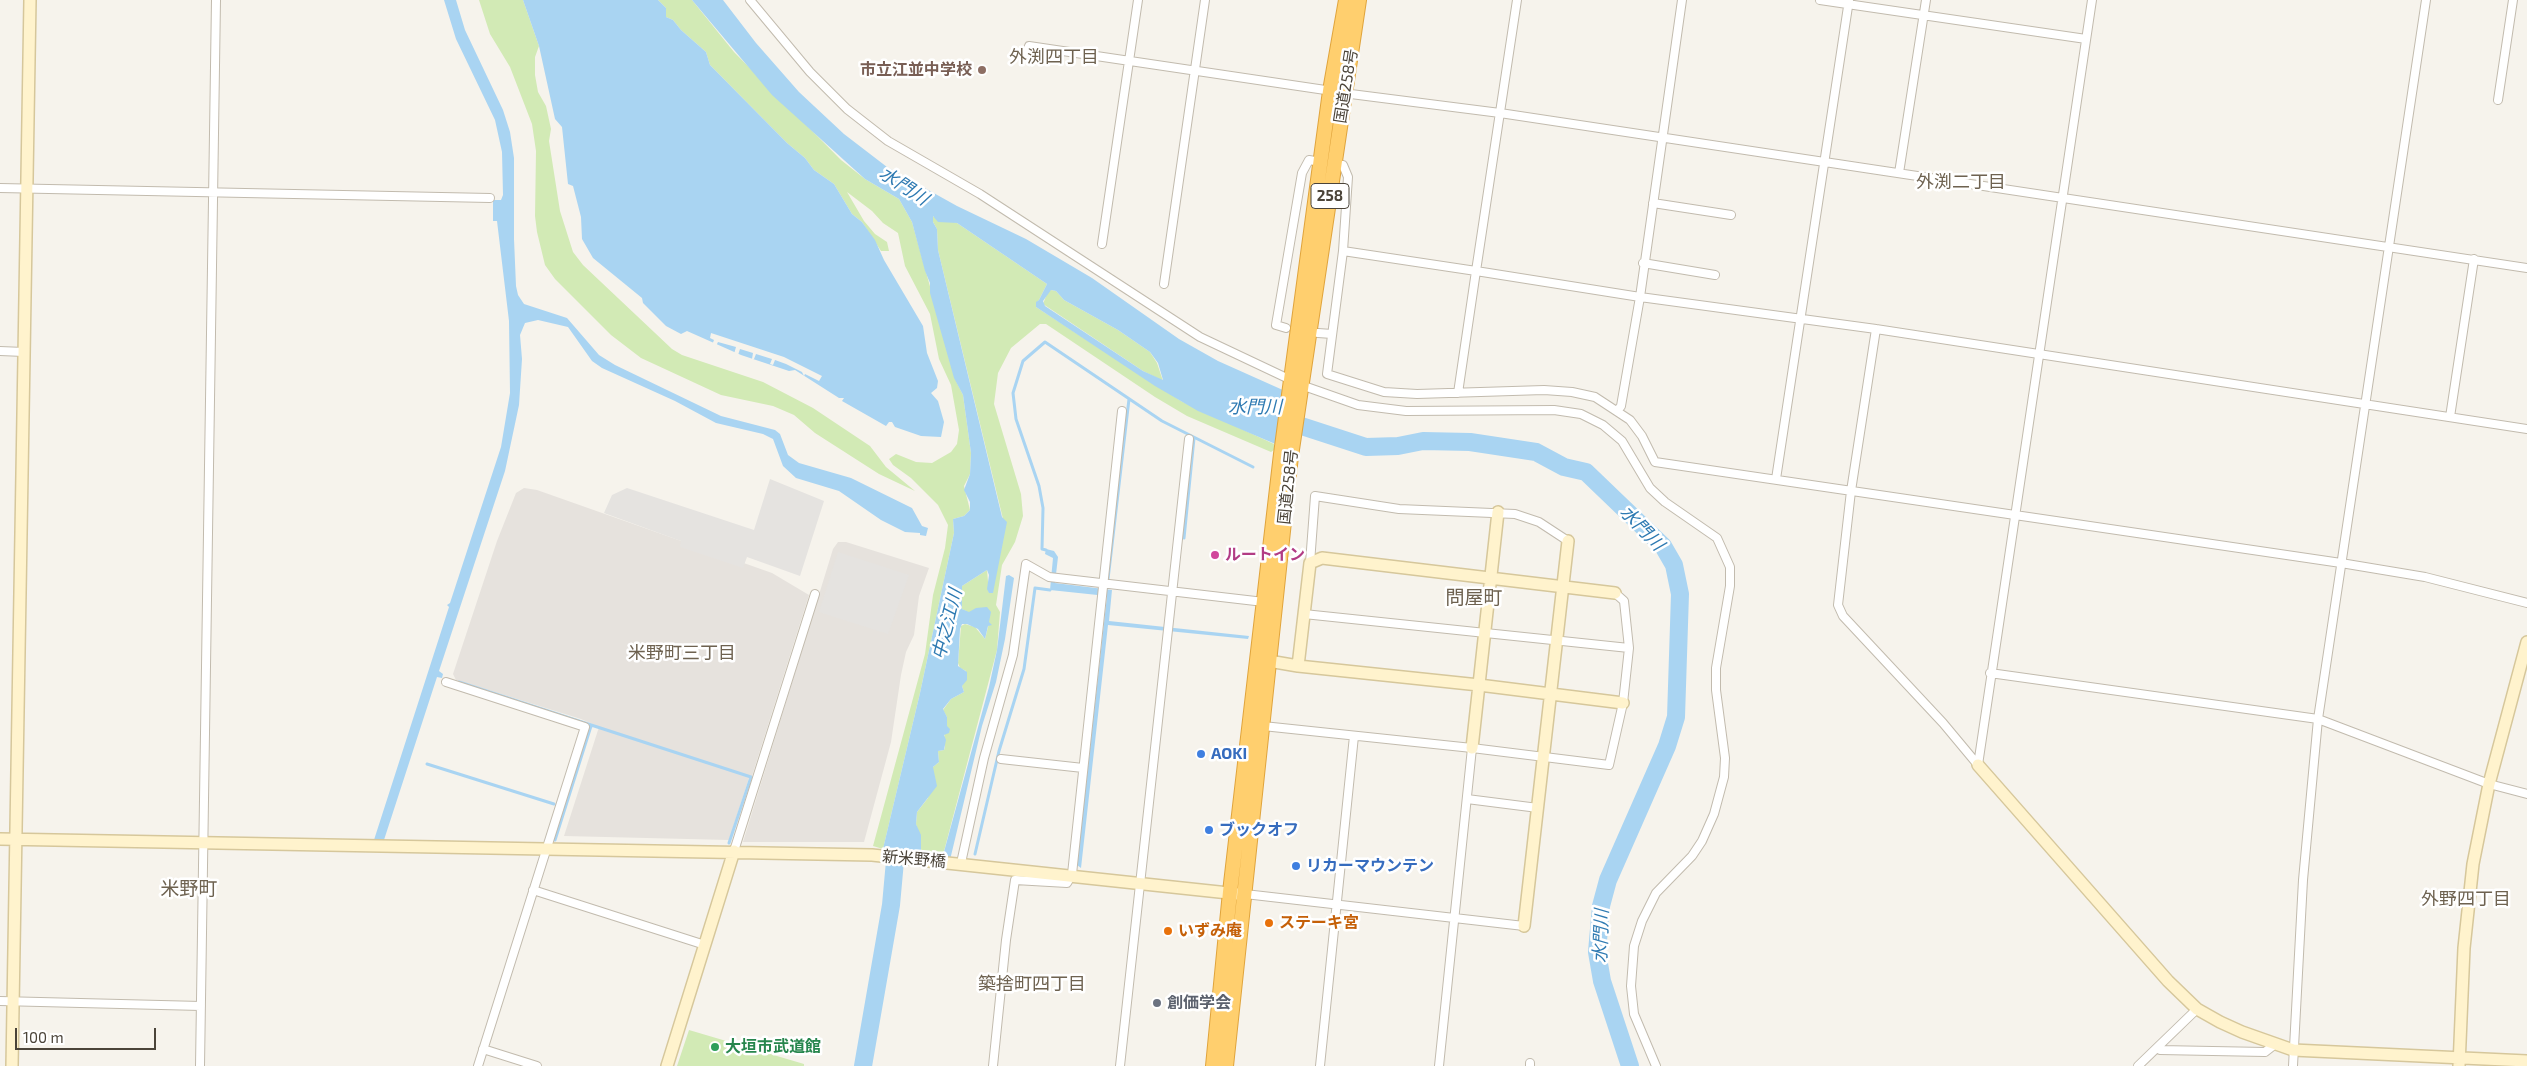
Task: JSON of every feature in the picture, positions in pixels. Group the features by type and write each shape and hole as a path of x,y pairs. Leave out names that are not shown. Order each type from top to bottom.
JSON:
{"highway":[{"name":"国道258号","path":"1328,163 1330,91 1346,0"},
{"name":"国道258号","path":"1226,1066 1263,726 1264,602 1328,163 1345,93 1359,0"},
{"name":"国道258号","path":"1213,1066 1230,892 1264,661 1286,455"}],"street":[{"path":"12,1066 30,0"},
{"path":"200,1066 216,0"},
{"path":"750,0 810,72 847,109 888,141 980,194 1200,337 1296,386 1358,405 1406,412 1554,410 1581,414 1603,425 1622,441 1650,488 1665,502 1717,538 1730,566 1730,586 1716,668 1716,690 1725,758 1724,777 1714,814 1702,841 1692,856 1656,893 1642,921 1634,946 1631,986 1634,1014 1656,1066"},
{"path":"1102,244 1138,0"},
{"path":"1164,284 1205,0"},
{"path":"1458,393 1517,0"},
{"path":"1618,410 1621,406 1640,297 1643,263 1682,0"},
{"path":"1820,0 1848,2 1924,16 2086,39"},
{"path":"1898,173 1926,0"},
{"path":"1978,765 1990,673 2092,0"},
{"path":"2292,1066 2303,880 2318,719 2426,0"},
{"path":"2498,100 2513,0"},
{"path":"1776,479 1848,2"},
{"path":"1028,52 1028,46 1330,91 1500,113 2527,268"},
{"path":"1286,328 1276,325 1302,173 1309,160 1343,165 1348,177 1343,251 1327,374 1358,386 1384,392 1417,394 1544,390 1572,392 1595,397 1618,410 1630,420 1642,436 1655,462 2340,563 2425,577 2527,603"},
{"path":"0,188 490,198"},
{"path":"1653,204 1731,215"},
{"path":"1343,251 1640,297 1801,317 2527,429"},
{"path":"2450,417 2474,259"},
{"path":"1643,263 1715,275"},
{"path":"1876,329 1851,491 1838,605 1843,616 1943,723 2168,981 2197,1009 2242,1032 2293,1050 2460,1062 2527,1061"},
{"path":"1318,333 1332,334"},
{"path":"0,351 24,352"},
{"path":"993,1066 1006,940 1015,880 1067,883 1072,874 1122,411"},
{"path":"1120,1066 1190,439"},
{"path":"1245,894 1524,926 1568,541 1539,522 1514,514 1399,508 1315,496 1310,563 1298,666"},
{"path":"1439,1066 1498,512"},
{"path":"1263,726 1472,748 1609,765 1623,703 1629,648 1624,601 1615,593 1322,558 1310,563"},
{"path":"959,863 984,758 1013,654 1026,564 1049,577 1103,586 1172,591 1264,602"},
{"path":"667,1066 816,594"},
{"path":"1304,614 1556,642 1629,648"},
{"path":"2460,1062 2464,948 2473,864 2489,784 2527,642"},
{"path":"1264,661 1623,703"},
{"path":"1990,673 2318,719 2489,784 2527,794"},
{"path":"446,682 585,727 478,1066"},
{"path":"1320,1066 1354,736"},
{"path":"1001,759 1084,768"},
{"path":"1467,799 1538,808"},
{"name":"新米野橋","path":"0,840 387,845 872,855 1072,874 1245,894"},
{"path":"533,890 705,945"},
{"path":"0,1001 201,1006"},
{"path":"2138,1066 2197,1009"},
{"path":"2157,1048 2160,1050 2265,1052 2274,1044"},
{"path":"483,1049 536,1066"}],"shaded area":[{"path":"770,479 824,501 800,576 747,557 743,568 680,547 681,541 604,513 612,495 627,488 754,530"},
{"path":"524,488 537,490 772,573 809,595 752,776 749,778 729,840 564,836 599,727 581,719 456,680 453,674 497,541 516,493"},
{"path":"838,542 846,542 929,568 919,596 914,635 906,652 901,675 891,742 864,842 743,842 833,549"},
{"path":"838,552 909,575 888,634 819,612"}],"green space":[{"path":"479,0 523,0 539,46 535,57 535,75 538,92 546,106 551,129 549,141 560,211 573,252 583,265 672,349 682,355 763,382 813,408 870,446 886,467 915,491 879,474 815,433 794,415 773,406 721,395 641,358 611,335 555,279 545,265 537,232 535,216 536,151 532,124 510,67 490,34"},
{"path":"658,0 692,0 734,52 841,160 865,179 899,199 912,222 957,383 963,395 971,453 970,474 964,486 970,510 964,516 953,519 954,533 920,693 883,849 873,846 925,654 933,595 945,548 948,525 938,505 911,478 893,465 889,459 896,454 916,462 932,463 951,452 957,444 959,430 951,385 939,359 930,314 905,266 898,233 883,223 872,211 847,192 864,221 875,234 887,242 889,251 881,251 862,222 852,214 834,184 814,170 805,158 787,143 710,65 706,52 681,30 673,20 666,17 666,8"},
{"path":"932,216 957,223 1047,284 1036,303 1036,307 1181,401 1274,444 1274,450 1271,452 1187,416 1155,397 1046,324 1040,324 1011,348 998,373 994,404 1021,494 1023,516 1015,542 1002,565 996,605 1000,612 997,650 943,855 921,853 921,842 916,824 917,812 928,798 933,767 939,762 938,751 944,750 945,747 944,738 947,717 943,710 951,699 964,692 962,686 966,671 960,668 958,663 961,626 965,624 975,627 985,639 989,623 962,609 962,586 987,570 989,593 1003,519 938,250 937,229"},
{"path":"1048,291 1056,291 1064,300 1118,330 1150,352 1157,363 1163,381 1143,371 1043,304"},
{"name":"大垣市武道館","path":"689,1030 804,1064 804,1066 677,1066"}],"water":[{"path":"444,0 456,0 465,30 503,110 510,132 514,158 516,286 518,295 524,304 567,318 599,355 615,365 721,416 775,430 780,434 788,455 799,463 851,478 912,508 922,526 928,528 926,536 920,535 920,533 905,532 881,520 839,491 796,478 783,466 773,439 763,434 716,423 675,401 602,368 592,361 568,327 538,320 525,323 520,335 522,359 519,405 505,471 439,671 443,674 442,678 437,677 383,843 373,843 449,607 447,605 450,603 501,447 510,393 509,321 497,221 493,221 493,200 501,200 503,195 502,152 495,120 456,39"},
{"path":"523,0 658,0 666,8 666,17 673,20 681,30 706,52 710,65 787,143 805,158 814,170 834,184 852,214 862,222 875,240 884,260 923,326 927,353 938,381 937,388 931,393 938,401 944,422 941,437 921,436 895,427 892,422 889,422 886,426 842,401 844,398 839,398 795,370 789,371 741,355 687,331 681,334 666,326 643,303 642,298 593,258 582,239 581,217 573,186 568,184 562,127 555,119 539,46"},
{"path":"692,0 723,0 756,43 799,92 844,134 887,167 957,206 1026,239 1092,278 1179,339 1218,361 1294,395 1287,449 1198,411 1155,386 1036,307 1036,302 1039,300 1047,284 957,223 938,222 933,216 933,222 937,229 938,250 1002,517 1007,522 993,593 989,593 987,589 989,575 987,570 962,586 962,609 969,612 976,608 987,607 991,612 989,622 992,625 988,626 985,639 978,629 967,624 962,624 960,629 958,666 967,672 967,680 962,686 964,692 951,699 943,709 947,717 947,726 950,729 949,733 944,735 946,740 944,750 938,751 939,762 933,767 937,786 917,812 916,824 921,835 921,856 882,853 920,693 954,533 953,519 964,516 970,510 970,502 964,490 970,474 971,453 963,395 954,378 930,293 930,283 912,222 899,199 865,179 772,95","holes":["1051,290 1056,291 1064,300 1118,330 1150,352 1158,363 1163,380 1143,371 1045,306 1043,301"]},
{"path":"1046,549 1054,551 1058,557 1055,583 1112,590 1109,621 1249,636 1248,639 1108,625 1081,868 1077,865 1107,596 1050,590 1053,558 1045,554"},
{"path":"1009,575 1014,578 1005,639 996,682 982,726 950,860 942,859 989,687 997,650 1006,576"}],"pier":[{"path":"711,333 784,357 822,376 819,381 805,374 804,376 802,372 786,364 775,360 773,365 770,364 772,359 756,354 754,359 752,359 753,353 740,349 738,355 734,354 736,347 718,342 716,346 712,345 714,340 710,338"}],"waterway":[{"path":"1046,550 1042,549 1043,508 1039,486 1016,419 1013,393 1023,361 1045,342 1162,421 1253,467"},
{"path":"1108,579 1129,399"},
{"name":"水門川","path":"1280,419 1366,447 1398,446 1423,441 1470,442 1536,452 1564,467 1586,472 1663,546 1674,565 1680,594 1676,717 1667,746 1608,880 1601,906 1597,952 1602,981 1630,1066"},
{"path":"1184,538 1194,438"},
{"path":"975,854 999,751 1024,669 1035,588 1050,590"},
{"path":"459,682 751,777 729,843"},
{"path":"555,840 591,726"},
{"path":"427,764 554,804"},
{"name":"中之江川","path":"863,1066 891,905 897,839"}],"place":[{"name":"市立江並中学校","path":"982,70"},
{"name":"ルートイン","path":"1215,555"},
{"name":"AOKI","path":"1201,754"},
{"name":"ブックオフ","path":"1209,830"},
{"name":"リカーマウンテン","path":"1296,866"},
{"name":"ステーキ宮","path":"1269,923"},
{"name":"いずみ庵","path":"1168,931"},
{"name":"創価学会","path":"1157,1003"},
{"name":"大垣市武道館","path":"715,1047"}],"district":[{"name":"外渕四丁目","path":"1054,57"},
{"name":"外渕二丁目","path":"1961,182"},
{"name":"問屋町","path":"1474,598"},
{"name":"米野町三丁目","path":"682,653"},
{"name":"米野町","path":"189,889"},
{"name":"外野四丁目","path":"2466,899"},
{"name":"築捨町四丁目","path":"1032,984"}]}
